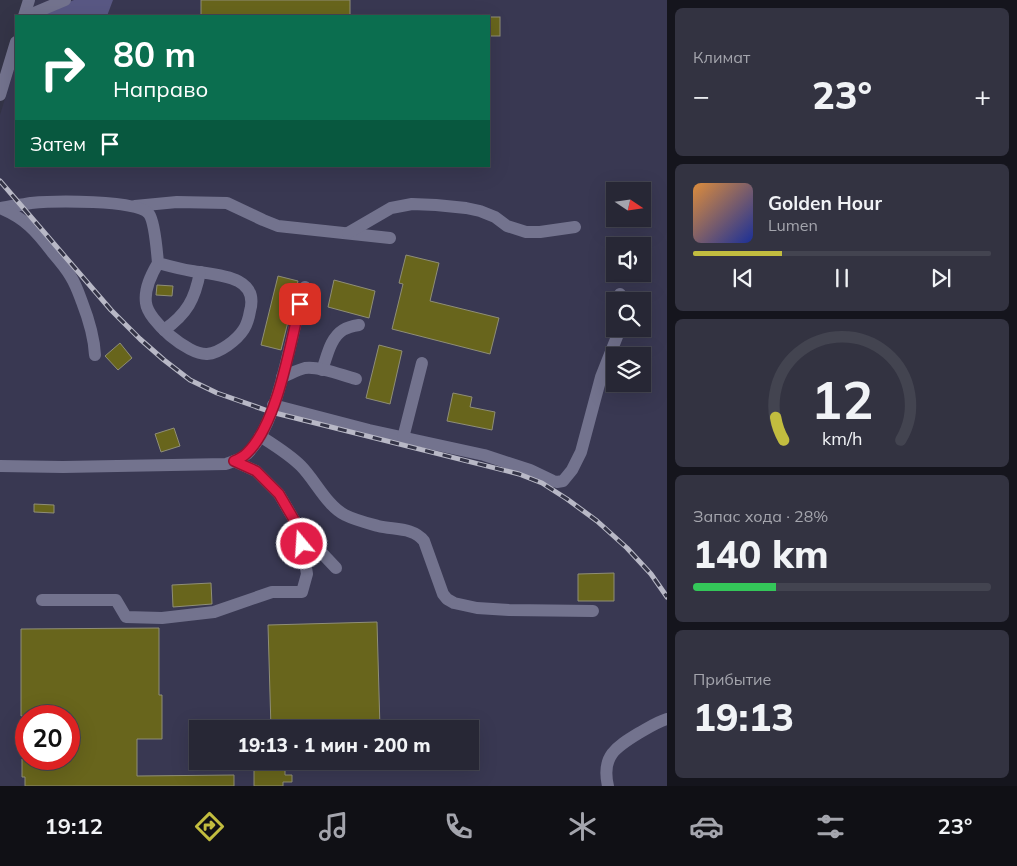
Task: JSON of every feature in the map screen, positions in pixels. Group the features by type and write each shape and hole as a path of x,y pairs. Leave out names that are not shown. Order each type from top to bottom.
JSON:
{"street":[{"path":"26,15 29,0"},
{"path":"28,15 65,0"},
{"path":"0,94 15,45"},
{"path":"0,208 33,203 94,202 132,206 177,202 227,203 278,226 390,238"},
{"path":"348,233 392,208 412,204 466,208 480,211 496,217 515,230 526,232 574,227"},
{"path":"132,206 147,211 150,215 158,263 149,280 145,301 149,312 164,330 175,340 194,352 206,354 223,348 244,329 252,301 247,288 238,281 207,272 158,263"},
{"path":"0,208 11,212 28,223 39,234 71,276 90,322 95,341 95,355"},
{"path":"164,330 189,307 200,272"},
{"path":"0,466 62,467 226,464 241,458 247,453 266,426 282,377 305,287"},
{"path":"322,370 336,336 341,331 359,325"},
{"path":"273,405 343,424 484,455 530,470 553,481 563,481 572,470 581,452 597,392 617,337"},
{"path":"403,438 422,363"},
{"path":"282,377 308,368 356,380"},
{"path":"260,436 283,451 302,467 327,499 342,514 378,526 414,532 420,536 424,541 443,594 454,604 509,610 593,611"},
{"path":"234,461 256,471 279,494 300,530 336,568"},
{"path":"42,600 116,600 126,617 162,618 214,612 272,592 302,592 307,574 300,530"},
{"path":"608,786 606,768 613,751 650,726 667,719"}],"shaded area":[{"path":"34,0 667,0 667,786 0,786 0,115 15,66 15,167 490,167 490,15 30,15"},
{"path":"74,0 113,0 107,15 38,15"}],"building":[{"path":"201,0 350,0 350,15 201,15"},
{"path":"490,17 500,17 500,36 490,36"},
{"path":"406,255 439,263 430,301 499,318 490,354 392,329 403,284 399,283"},
{"path":"278,276 298,281 281,350 261,345"},
{"path":"334,280 375,291 369,318 328,307"},
{"path":"157,285 173,286 172,296 156,295"},
{"path":"120,343 132,358 118,370 105,356"},
{"path":"379,345 402,351 390,404 366,398"},
{"path":"453,393 472,397 470,407 495,412 492,430 447,421"},
{"path":"174,428 180,446 161,452 155,434"},
{"path":"34,504 54,505 54,513 34,512"},
{"path":"614,573 614,601 578,601 578,574"},
{"path":"211,583 212,604 173,607 172,585"},
{"path":"377,622 380,720 271,720 268,625"},
{"path":"159,628 159,695 162,695 162,739 137,739 137,776 234,775 234,786 25,786 25,777 22,777 22,770 80,770 80,705 21,705 21,629"},
{"path":"254,770 285,770 285,775 292,775 292,782 283,782 283,786 254,786"}],"railway":[{"path":"0,181 111,310 140,339 190,380 217,393 271,412 519,474 542,483 597,521 627,548 651,574 667,597"}],"route":[{"path":"300,304 279,390 266,426 247,453 234,461 256,471 279,494 300,530 302,544"}]}
